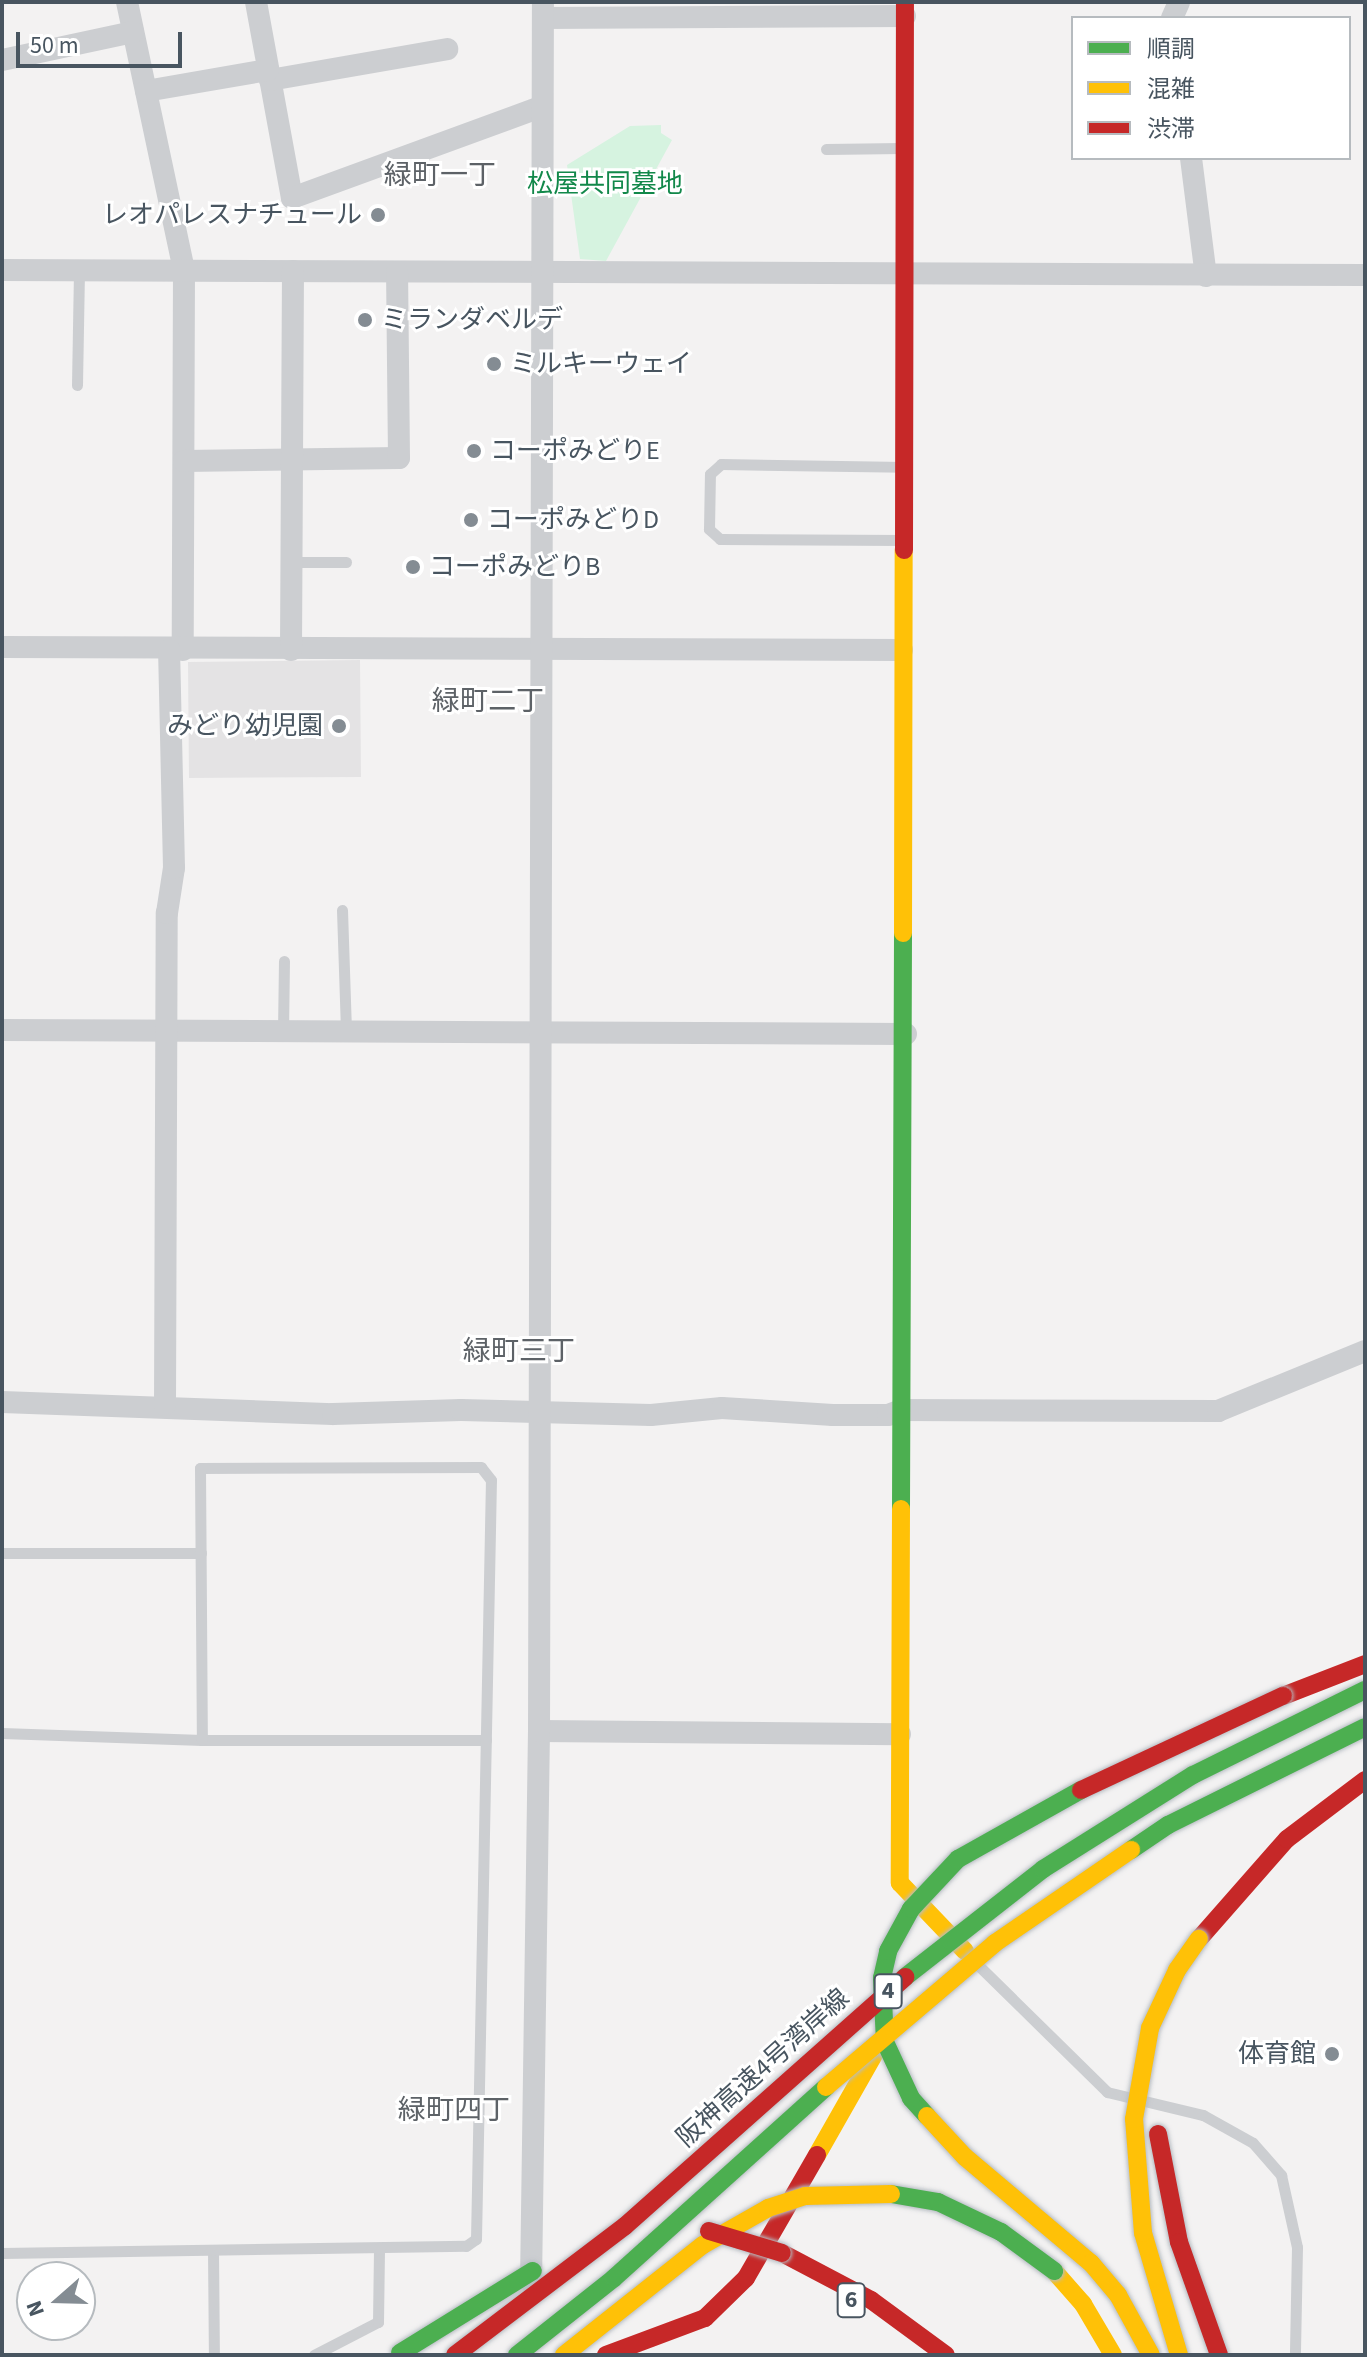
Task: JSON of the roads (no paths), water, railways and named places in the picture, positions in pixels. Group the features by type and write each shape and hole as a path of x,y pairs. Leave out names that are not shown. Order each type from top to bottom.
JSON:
{"main road":[{"path":"905,9 908,271 902,650 906,1034 900,1883 965,1951"},
{"name":"4","path":"1151,2355 1118,2295 1091,2263 965,2157 911,2098 885,2042 882,1978 888,1951 932,1882 987,1839 1118,1769 1365,1664"},
{"name":"阪神高速4号湾岸線","path":"455,2355 625,2226 909,1973 1043,1869 1193,1775 1365,1690"},
{"path":"606,2355 705,2318 746,2278 819,2158 869,2060 965,1951 1039,1887 1160,1807 1274,1748 1365,1710"},
{"name":"4","path":"517,2355 614,2278 904,2017 995,1943 1168,1825 1365,1727"},
{"path":"1179,2355 1143,2233 1134,2119 1150,2028 1177,1970 1199,1939 1287,1839 1365,1780"},
{"path":"1199,1939 1181,1972 1160,2032 1157,2130 1171,2215 1219,2355"},
{"path":"564,2355 703,2245 768,2208 805,2196 870,2191 938,2202 1001,2232 1054,2271 1083,2304 1113,2355"},
{"path":"397,2355 542,2266 606,2240 644,2231 701,2229 782,2253 871,2300 946,2355"},
{"name":"6","path":"782,2253 842,2292 914,2355"}],"street":[{"path":"127,2 184,271 184,461 176,650 174,868 167,913 165,1405"},
{"path":"256,2 292,198 541,107"},
{"path":"530,2355 539,1731 539,272 543,10 905,9"},
{"path":"2,60 133,32"},
{"path":"146,91 447,49"},
{"path":"1191,160 1206,276"},
{"path":"2,270 1365,275"},
{"path":"291,650 293,271"},
{"path":"184,461 399,458 397,272"},
{"path":"2,647 540,652 902,650"},
{"path":"2,1030 906,1034"},
{"path":"2,1402 165,1405 333,1414 539,1412 651,1415 722,1408 846,1415 901,1410 1218,1411 1365,1351"},
{"path":"539,1731 900,1734"}],"lane":[{"path":"826,149 907,148"},
{"path":"77,385 79,270"},
{"path":"904,467 721,464 710,474 709,529 720,539 904,540"},
{"path":"292,562 346,562"},
{"path":"342,910 346,1032"},
{"path":"283,1032 284,961"},
{"path":"2,2253 466,2246 476,2239 491,1480 481,1467 200,1468 202,1740"},
{"path":"2,1553 201,1553"},
{"path":"2,1733 202,1740 486,1740"},
{"path":"965,1951 1107,2092 1203,2115 1253,2143 1281,2175 1297,2247 1295,2355"},
{"path":"314,2355 378,2322 379,2248"},
{"path":"213,2250 214,2355"}],"place":[{"name":"レオパレスナチュール","path":"378,215"},
{"name":"ミランダベルデ","path":"365,320"},
{"name":"ミルキーウェイ","path":"494,364"},
{"name":"コーポみどりE","path":"474,451"},
{"name":"コーポみどりD","path":"471,520"},
{"name":"コーポみどりB","path":"413,567"},
{"name":"みどり幼児園","path":"339,726"},
{"name":"体育館","path":"1332,2054"}],"district":[{"name":"緑町一丁","path":"440,175"},
{"name":"緑町二丁","path":"488,701"},
{"name":"緑町三丁","path":"519,1351"},
{"name":"緑町四丁","path":"454,2110"}],"park label":[{"name":"松屋共同墓地","path":"605,184"}]}
